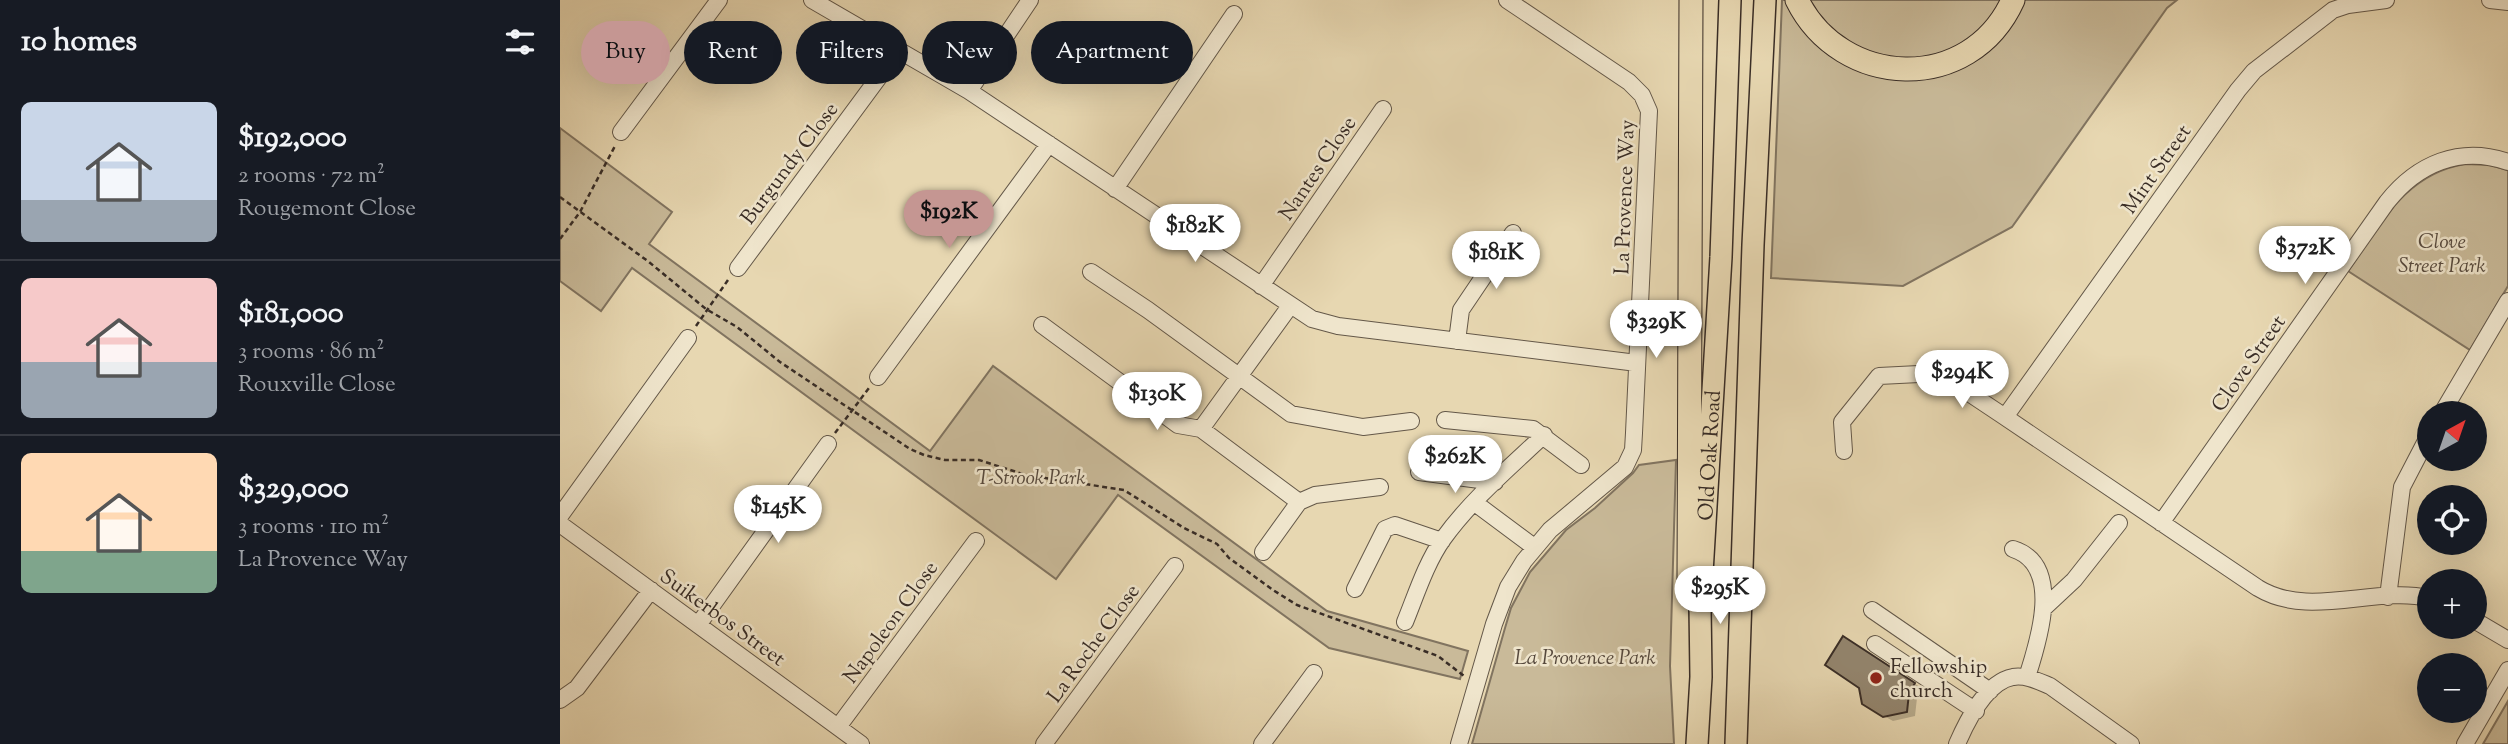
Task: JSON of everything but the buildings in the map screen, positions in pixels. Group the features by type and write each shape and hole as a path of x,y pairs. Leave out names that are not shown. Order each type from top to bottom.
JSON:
{"highway":[{"path":"1691,0 1689,579 1700,606"},
{"path":"1797,0 1805,16 1839,50 1881,66 1913,69 1944,64 1979,44 2001,20 2013,0"}],"main road":[{"name":"Old Oak Road","path":"1697,744 1701,677 1700,606 1721,257 1730,0"},
{"name":"Old Oak Road","path":"1736,744 1753,245 1765,0"}],"street":[{"path":"621,132 719,0"},
{"path":"969,91 1030,0"},
{"name":"La Provence Way","path":"1459,744 1503,599 1517,572 1534,547 1560,520 1628,463 1633,450 1649,111 1642,95 1629,82 1508,0"},
{"name":"Mint Street","path":"2005,417 2246,80 2333,10 2348,5 2386,0"},
{"path":"2490,0 2508,2"},
{"path":"817,1 850,21"},
{"path":"1115,189 1234,14"},
{"path":"908,55 969,91 1312,319 1338,326 1637,363"},
{"name":"Burgundy Close","path":"738,268 874,84"},
{"name":"Nantes Close","path":"1261,286 1383,108"},
{"path":"878,377 1049,144"},
{"name":"Clove Street","path":"2161,523 2401,185 2424,167 2446,158 2486,156 2508,162"},
{"path":"1457,341 1461,310 1513,233"},
{"path":"1091,272 1296,416 1363,427 1410,421"},
{"path":"2449,401 2508,301"},
{"path":"1201,429 1290,306"},
{"path":"1042,324 1178,425 1201,429 1299,502"},
{"path":"560,516 688,338"},
{"path":"1844,451 1842,422 1879,376 1939,373 2275,598 2294,602 2417,596"},
{"path":"1444,420 1528,427 1544,435 1581,465"},
{"path":"1405,622 1442,541 1495,482 1544,435"},
{"path":"698,625 828,444"},
{"path":"2388,597 2402,487 2417,458"},
{"path":"1419,472 1495,482"},
{"path":"1263,552 1299,502 1315,495 1380,487"},
{"path":"1475,503 1534,547"},
{"path":"2044,608 2074,580 2119,523"},
{"name":"Suikerbos Street","path":"560,524 861,744"},
{"path":"1355,589 1384,529 1395,525 1442,541"},
{"name":"Napoleon Close","path":"838,727 976,541"},
{"path":"2013,549 2029,559 2037,570 2044,608 2040,634 2027,677"},
{"name":"La Roche Close","path":"1044,744 1175,566"},
{"path":"560,700 577,688 651,590"},
{"path":"1872,610 1990,691"},
{"path":"2487,628 2508,640"},
{"path":"1875,644 1976,711"},
{"path":"2465,744 2508,670"},
{"path":"1262,744 1314,673"},
{"path":"1957,744 1990,691 2004,680 2027,677 2050,686 2131,744"}],"path":[{"path":"560,239 580,212 621,132"},
{"path":"560,197 649,262 706,309 737,327 780,362 910,449 924,455 958,461 979,460 1026,475 1124,490 1184,528 1217,544 1229,558 1297,605 1438,656 1450,663 1461,675 1478,682"},
{"path":"688,338 706,309 738,268"},
{"path":"828,444 850,410 878,377"}],"green space":[{"path":"1782,0 2177,0 2167,8 2012,227 1903,286 1771,278"},
{"name":"T-Strook Park","path":"560,128 672,212 649,244 930,451 993,366 1327,611 1468,651 1460,679 1329,648 1118,495 1056,579 632,268 601,311 560,281"},
{"name":"Clove Street Park","path":"2465,164 2490,165 2508,170 2508,286 2470,350 2348,271 2383,220 2410,190 2426,178"},
{"name":"La Provence Park","path":"1676,460 1670,666 1674,744 1472,744 1511,608 1530,572 1566,530 1595,508 1639,465"},
{"path":"2508,701 2508,744 2483,744"}],"place":[{"name":"Fellowship church","path":"1876,678"}]}
